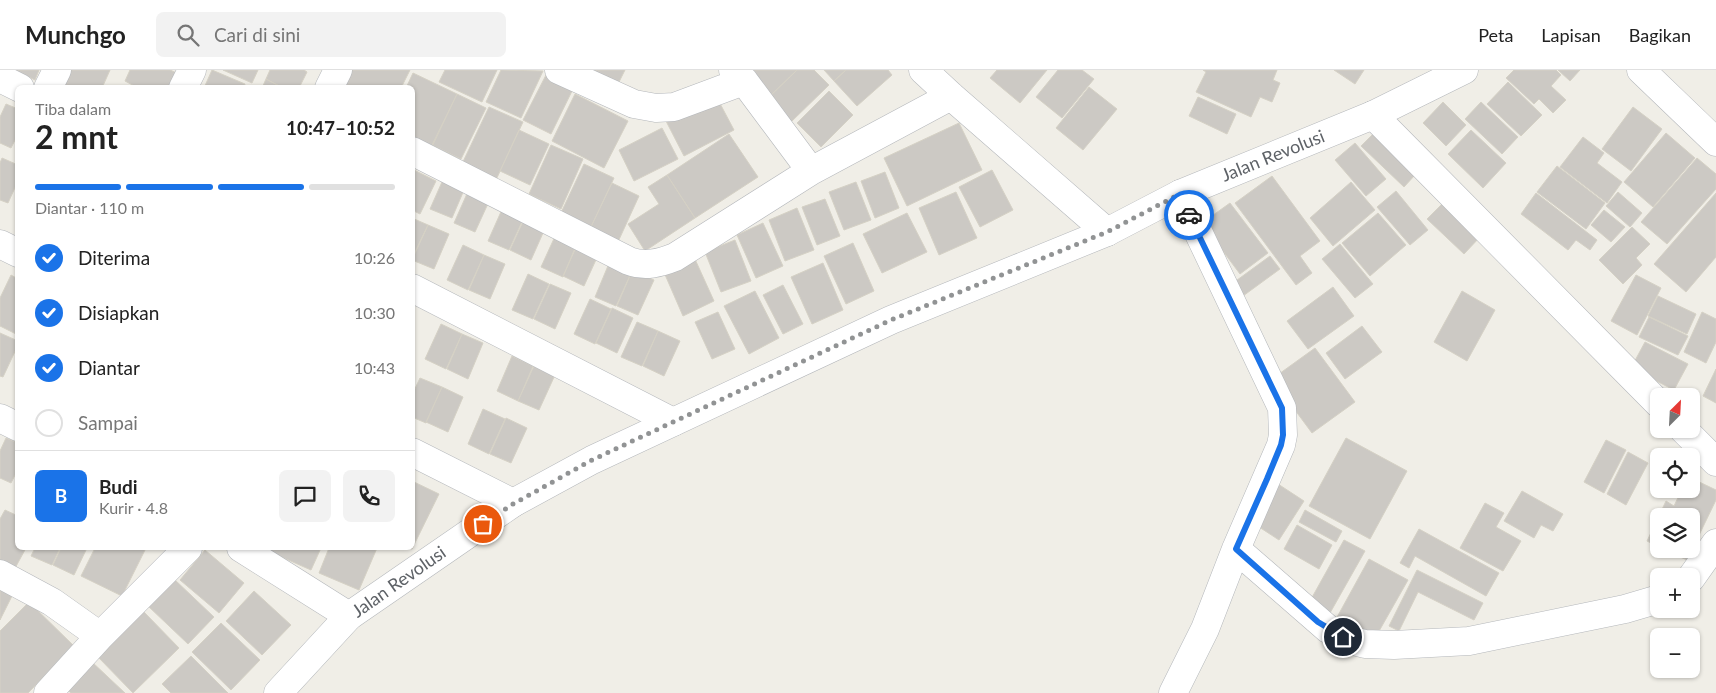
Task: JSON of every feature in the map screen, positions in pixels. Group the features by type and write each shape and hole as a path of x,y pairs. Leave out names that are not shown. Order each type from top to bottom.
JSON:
{"street":[{"path":"50,85 57,70"},
{"path":"184,85 192,70"},
{"path":"330,85 338,70"},
{"path":"559,70 634,104 656,108 674,108 739,76 811,171"},
{"path":"923,70 950,96 1107,232"},
{"name":"Jalan Revolusi","path":"278,693 349,616 513,504 592,460 891,320 1107,232 1180,194 1373,116 1464,70"},
{"path":"1641,70 1716,142"},
{"path":"0,78 15,86"},
{"path":"415,153 629,261 641,264 658,263 675,257 811,171 950,96"},
{"path":"1373,116 1650,395"},
{"path":"1174,693 1205,629 1236,549 1281,445 1283,435 1282,408 1180,194"},
{"path":"0,244 15,252"},
{"path":"415,290 674,422"},
{"path":"0,418 15,426"},
{"path":"1692,438 1716,462"},
{"path":"415,454 513,504"},
{"path":"1698,568 1716,543"},
{"path":"1236,549 1323,625 1353,641 1365,644 1394,645 1469,641 1625,609 1650,602"},
{"path":"48,693 100,636 186,550"},
{"path":"244,550 349,616"},
{"path":"0,574 52,602 100,636"}],"building":[{"path":"14,70 39,70 35,80"},
{"path":"67,70 110,70 103,85 60,85"},
{"path":"130,70 170,70 179,74 174,85 132,85 125,81"},
{"path":"212,70 245,84 245,85 205,85"},
{"path":"223,70 258,70 252,83"},
{"path":"270,70 304,70 307,72 300,85 277,85 266,79"},
{"path":"348,70 410,70 402,85 341,85"},
{"path":"445,70 497,70 482,102 439,82"},
{"path":"501,70 543,71 521,118 486,102"},
{"path":"579,70 625,70 615,90"},
{"path":"748,70 797,70 768,98"},
{"path":"797,70 814,70 829,85 791,122 768,98"},
{"path":"824,70 846,70 834,81"},
{"path":"846,70 888,70 892,75 857,106 834,81"},
{"path":"997,70 1047,70 1020,103 990,78"},
{"path":"1058,70 1082,70 1094,79 1062,118 1036,97"},
{"path":"1203,70 1277,70 1273,80 1280,83 1272,102 1260,97 1251,117 1196,92 1206,72"},
{"path":"1334,70 1364,70 1355,84"},
{"path":"1514,70 1556,70 1561,75 1551,86 1566,100 1553,113 1539,99 1534,104 1506,78"},
{"path":"1558,70 1580,70 1570,81"},
{"path":"413,73 457,94 431,149 415,141 415,85 407,85"},
{"path":"546,75 573,89 551,134 523,120"},
{"path":"266,79 277,85 263,85"},
{"path":"1508,82 1542,115 1521,136 1487,104"},
{"path":"1089,87 1117,109 1083,150 1056,128"},
{"path":"829,91 853,115 821,147 797,123"},
{"path":"457,94 486,108 461,159 432,145"},
{"path":"575,94 628,121 604,168 552,141"},
{"path":"716,96 734,130 684,156 666,121"},
{"path":"1198,97 1236,114 1227,134 1189,116"},
{"path":"1443,102 1466,125 1446,146 1423,123"},
{"path":"1481,102 1518,137 1502,154 1465,119"},
{"path":"6,104 15,108 15,140 11,148 0,143 0,117"},
{"path":"489,107 523,122 495,182 461,166"},
{"path":"1633,107 1662,129 1631,171 1602,149"},
{"path":"959,123 982,170 907,206 884,158"},
{"path":"662,128 678,159 634,181 619,150"},
{"path":"519,130 549,144 530,185 500,171"},
{"path":"1471,130 1506,163 1483,188 1448,154"},
{"path":"1666,133 1695,158 1653,207 1624,182"},
{"path":"729,134 758,177 695,218 667,175"},
{"path":"1373,134 1415,175 1404,187 1361,146"},
{"path":"1583,137 1604,153 1597,163 1622,182 1607,203 1560,167"},
{"path":"1355,143 1386,179 1366,196 1335,160"},
{"path":"551,145 583,159 561,209 529,194"},
{"path":"2,158 15,164 15,188 8,203 0,200 0,163"},
{"path":"1697,158 1716,174 1716,189 1667,244 1641,222"},
{"path":"584,164 614,178 589,231 559,217"},
{"path":"1557,166 1605,203 1586,229 1537,192"},
{"path":"415,170 436,181 420,214 415,212"},
{"path":"992,170 1013,210 980,227 959,187"},
{"path":"885,172 899,208 875,218 861,181"},
{"path":"446,173 467,183 452,218 430,209"},
{"path":"667,175 695,218 645,251 628,224 659,204 648,187"},
{"path":"1272,176 1320,241 1300,256 1312,273 1296,285 1235,203"},
{"path":"856,182 871,220 844,230 829,192"},
{"path":"1351,182 1375,210 1333,246 1310,218"},
{"path":"612,183 639,196 617,244 589,231"},
{"path":"470,187 491,197 475,232 454,223"},
{"path":"1396,191 1428,230 1410,245 1377,207"},
{"path":"956,192 977,238 939,255 919,208"},
{"path":"1618,192 1642,213 1630,227 1606,206"},
{"path":"1536,193 1597,240 1590,250 1576,240 1568,250 1521,214"},
{"path":"1716,193 1716,257 1686,292 1654,264"},
{"path":"825,199 840,236 817,245 802,207"},
{"path":"1230,203 1268,253 1240,274 1202,223"},
{"path":"1443,203 1480,237 1464,254 1427,219"},
{"path":"504,205 525,215 509,250 488,241"},
{"path":"797,208 814,250 785,261 769,220"},
{"path":"1604,210 1625,227 1611,242 1591,225"},
{"path":"907,213 927,252 882,273 863,234"},
{"path":"1378,213 1406,245 1370,276 1342,243"},
{"path":"526,215 547,224 531,260 510,250"},
{"path":"415,219 428,225 415,252"},
{"path":"763,223 783,266 756,278 737,235"},
{"path":"428,225 449,234 434,269 415,261 415,253"},
{"path":"1632,227 1650,244 1636,258 1642,265 1623,284 1599,260"},
{"path":"557,232 578,241 563,277 541,267"},
{"path":"735,240 751,281 721,292 705,252"},
{"path":"579,241 600,251 584,286 563,276"},
{"path":"853,243 874,291 846,304 824,256"},
{"path":"1340,244 1373,284 1355,298 1322,259"},
{"path":"463,245 484,255 468,290 447,280"},
{"path":"484,255 505,264 490,299 469,290"},
{"path":"1270,256 1280,269 1243,296 1233,283"},
{"path":"694,257 714,301 683,316 663,270"},
{"path":"610,261 632,271 616,306 595,297"},
{"path":"823,263 843,310 812,324 791,277"},
{"path":"632,271 654,280 638,315 617,306"},
{"path":"528,274 549,284 533,319 512,310"},
{"path":"11,275 15,277 15,334 0,326 0,298"},
{"path":"1636,275 1661,288 1637,335 1611,321"},
{"path":"550,284 571,293 555,329 534,319"},
{"path":"783,285 803,324 783,334 763,295"},
{"path":"1333,287 1354,316 1308,349 1287,321"},
{"path":"755,291 779,338 749,354 724,306"},
{"path":"1462,291 1495,310 1467,361 1434,342"},
{"path":"1658,296 1696,314 1687,334 1648,316"},
{"path":"590,299 611,309 595,344 574,334"},
{"path":"612,308 633,318 617,353 596,343"},
{"path":"718,312 735,349 712,359 695,322"},
{"path":"1702,312 1716,319 1716,342 1706,363 1684,352"},
{"path":"1649,317 1688,336 1678,355 1639,337"},
{"path":"637,322 658,331 642,366 621,357"},
{"path":"441,324 462,334 446,369 425,359"},
{"path":"1362,326 1382,352 1345,379 1326,353"},
{"path":"658,331 680,341 664,376 643,366"},
{"path":"0,333 15,340 15,351 3,377 0,376"},
{"path":"462,334 483,343 468,379 447,369"},
{"path":"1645,342 1688,364 1675,388 1670,388 1631,368"},
{"path":"1315,348 1355,402 1312,433 1272,379"},
{"path":"512,356 533,366 518,401 497,391"},
{"path":"534,366 555,375 539,410 518,401"},
{"path":"1716,369 1716,403 1703,396"},
{"path":"420,378 442,387 426,423 415,418 415,389"},
{"path":"442,387 463,397 448,432 426,422"},
{"path":"483,409 505,419 489,454 468,444"},
{"path":"506,418 527,428 511,463 490,454"},
{"path":"6,438 15,442 15,475 11,483 0,478 0,451"},
{"path":"1346,438 1407,471 1370,539 1309,506"},
{"path":"1606,440 1626,450 1604,493 1584,482"},
{"path":"1628,452 1648,463 1626,505 1607,494"},
{"path":"415,482 439,494 415,543"},
{"path":"1700,482 1716,490 1716,500 1700,533 1700,508 1663,508 1666,501 1674,506 1678,498 1700,498"},
{"path":"1278,484 1304,501 1279,540 1253,523"},
{"path":"1522,491 1563,514 1553,531 1541,525 1534,538 1504,521"},
{"path":"1485,503 1504,513 1496,527 1521,541 1503,571 1460,548"},
{"path":"5,510 15,515 15,550 25,550 14,570 0,563 0,519"},
{"path":"1305,510 1342,531 1336,542 1299,522"},
{"path":"1297,525 1332,545 1319,569 1284,549"},
{"path":"1419,529 1499,573 1486,596 1415,556 1409,568 1400,563"},
{"path":"1344,540 1365,551 1330,613 1310,601"},
{"path":"34,550 59,550 52,565 31,556"},
{"path":"60,550 86,550 74,575 53,565"},
{"path":"94,550 145,550 122,596 81,576"},
{"path":"205,550 244,583 219,613 180,580"},
{"path":"268,550 320,550 311,570"},
{"path":"328,550 376,550 359,590 319,573"},
{"path":"1369,559 1408,580 1374,640 1336,619"},
{"path":"1417,570 1483,603 1474,620 1418,592 1399,631 1389,626"},
{"path":"174,579 214,617 188,644 148,606"},
{"path":"0,588 13,594 0,620"},
{"path":"254,591 291,625 262,655 226,621"},
{"path":"29,602 74,646 28,693 0,693 0,631"},
{"path":"144,612 179,648 133,693 98,657"},
{"path":"221,623 260,660 231,690 192,652"},
{"path":"191,656 228,693 171,693 162,684"},
{"path":"91,661 125,693 71,693 65,688"}],"way so far":[{"path":"483,524 513,504 592,460 891,320 1107,232 1180,194 1189,215"}],"route":[{"path":"1189,215 1282,408 1284,423 1281,445 1236,549 1318,622 1343,637"}]}
